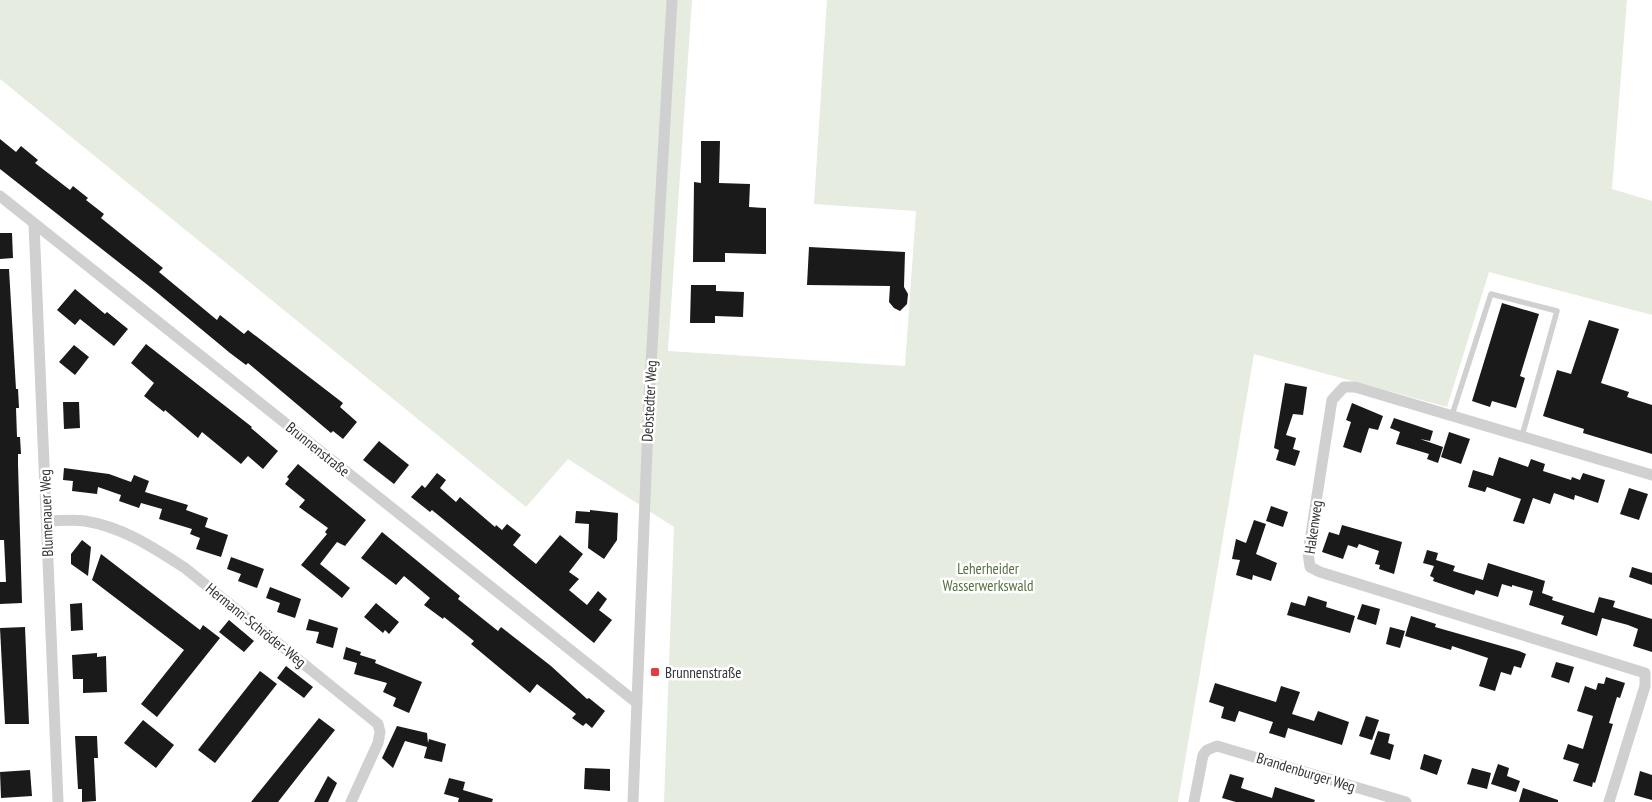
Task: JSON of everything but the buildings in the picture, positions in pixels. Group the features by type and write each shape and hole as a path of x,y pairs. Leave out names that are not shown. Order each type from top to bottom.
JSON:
{"street":[{"name":"Debstedter Weg","path":"633,802 649,399 672,0"},
{"name":"Brunnenstraße","path":"0,196 636,703"},
{"name":"Blumenauer Weg","path":"34,224 58,802"},
{"name":"Hakenweg","path":"1610,802 1645,686 1647,677 1645,673 1314,570 1308,563 1308,553 1332,400 1344,386 1355,387 1452,415 1652,475"},
{"name":"Hermann-Schröder-Weg","path":"47,521 84,520 118,529 152,546 186,568 378,724 380,732 378,743 360,779 352,802"},
{"name":"Brandenburger Weg","path":"1194,802 1201,761 1207,750 1217,746 1406,802"}],"lane":[{"path":"1452,415 1491,294 1557,311 1522,436"}],"green space":[{"name":"Leherheider Wasserwerkswald","path":"0,0 692,0 668,351 905,366 916,211 814,204 827,0 1627,0 1612,189 1652,201 1652,315 1489,272 1447,407 1254,354 1178,802 664,802 674,527 568,459 526,507 0,79"}],"place":[{"name":"Brunnenstraße","path":"655,672"}]}
